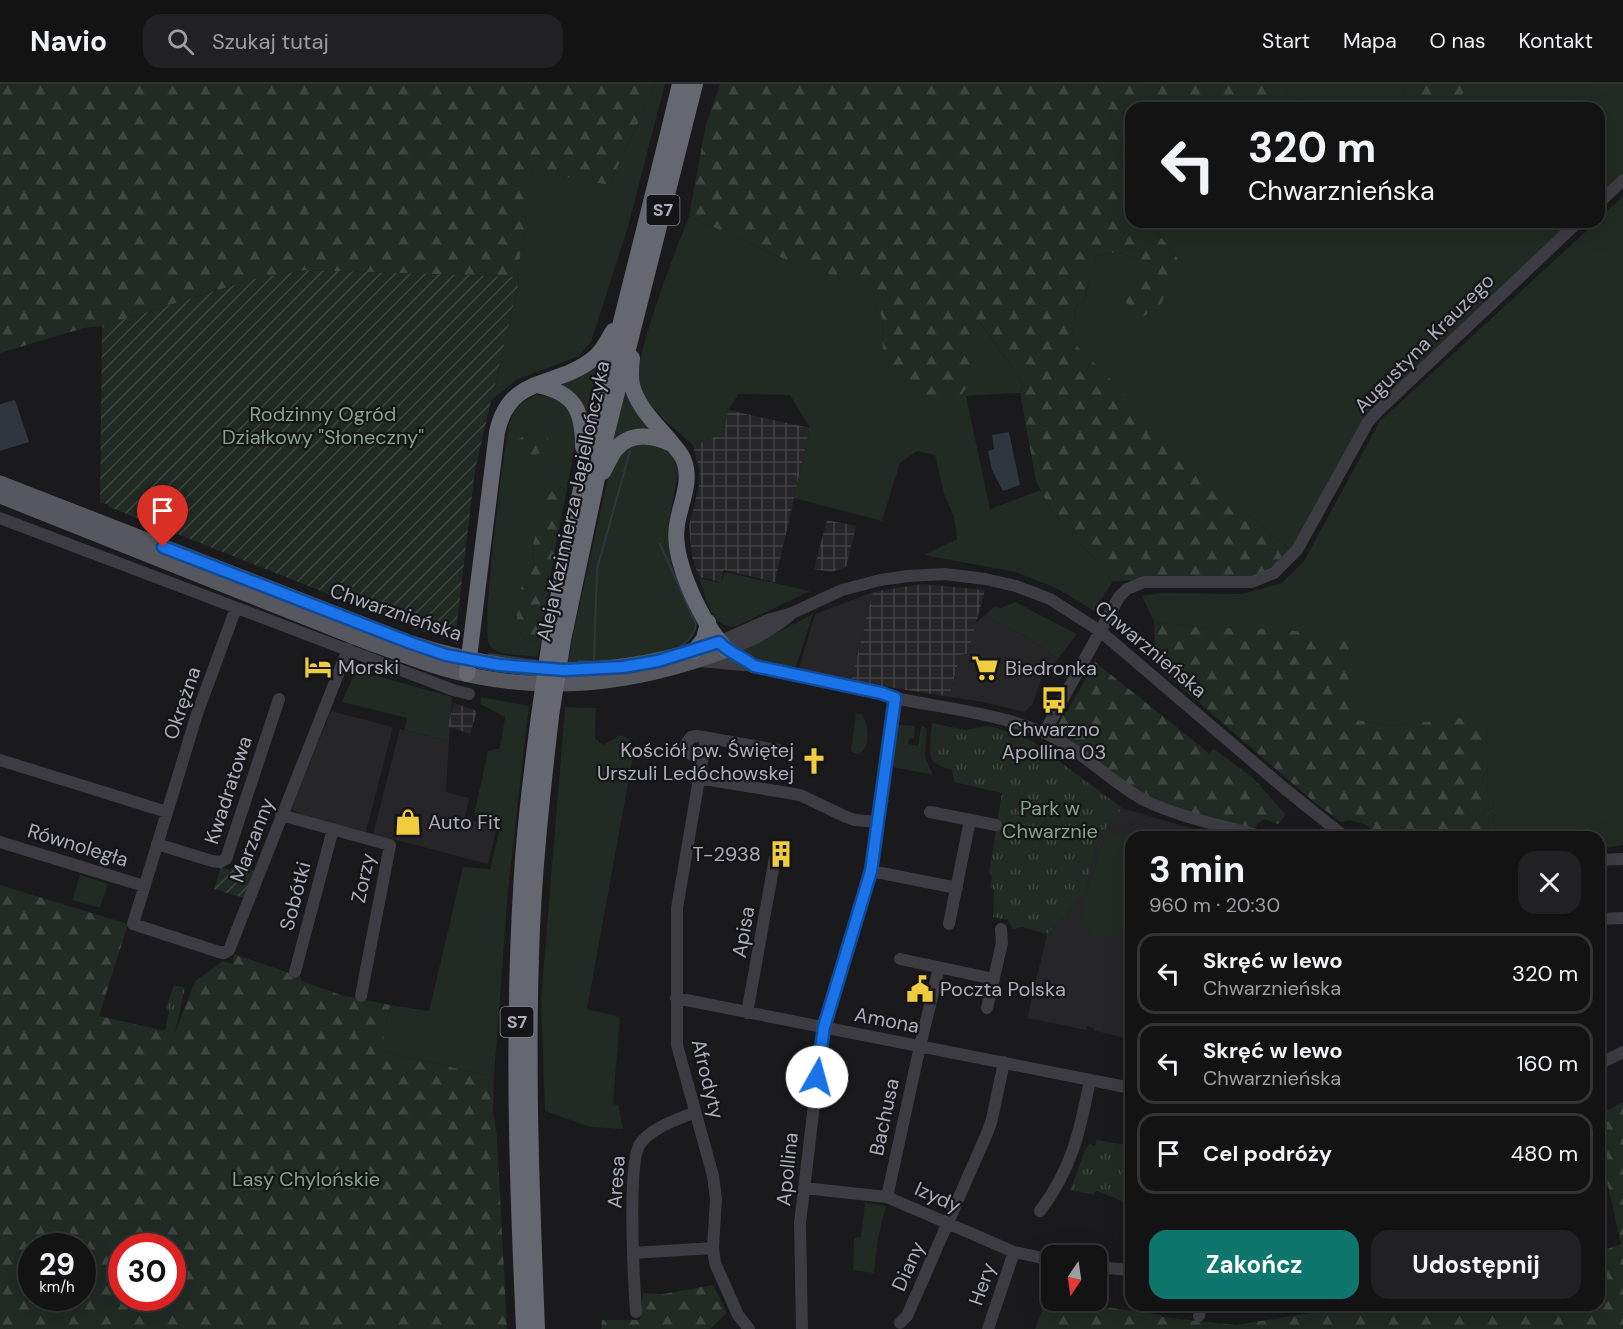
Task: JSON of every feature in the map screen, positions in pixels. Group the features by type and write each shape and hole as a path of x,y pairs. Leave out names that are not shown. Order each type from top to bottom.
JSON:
{"highway":[{"name":"Aleja Kazimierza Jagiellończyka","path":"524,1329 517,1134 518,956 525,830 557,640 588,482 624,312 680,84"},
{"name":"Aleja Kazimierza Jagiellończyka","path":"588,482 632,330 695,84"},
{"path":"468,667 500,420 514,397 576,369 594,358 604,347 624,312"},
{"path":"632,330 632,386 643,407 682,457 686,468 686,488 677,524 676,548 684,576 723,646"},
{"path":"536,386 556,390 573,402 579,411 584,430 588,482"},
{"path":"588,482 623,442 632,438 652,436 672,444"},
{"path":"697,656 708,622"},
{"name":"Aleja Kazimierza Jagiellończyka","path":"537,1329 530,1084 531,955 545,716"}],"main road":[{"name":"Chwarznieńska","path":"0,483 468,667 523,683 582,684 642,677 723,646"},
{"name":"Chwarznieńska","path":"0,496 361,640 432,665 468,667"}],"street":[{"path":"1605,196 1623,180"},
{"name":"Augustyna Krauzego","path":"1044,733 1119,597 1137,584 1144,582 1252,582 1264,579 1283,566 1303,541 1368,422 1377,411 1572,228"},
{"path":"0,518 453,690 469,694"},
{"name":"Chwarznieńska","path":"723,646 749,642 774,629 792,613 827,596 855,586 908,576 945,574 992,581 1032,591 1067,608 1100,631 1338,831"},
{"name":"Okrężna","path":"133,924 197,714 236,608"},
{"name":"Chwarznieńska","path":"723,646 754,666"},
{"name":"Marzanny","path":"133,924 219,952 227,952 232,947 281,815 348,649"},
{"name":"Chwarznieńska","path":"697,656 754,666 895,698 993,716 1044,733 1143,800 1243,831"},
{"name":"Apollina","path":"802,1329 800,1223 824,1027 871,871 895,698"},
{"name":"Kwadratowa","path":"157,844 212,861 220,862 226,859 279,699"},
{"path":"702,757 689,753 686,744 693,737 778,750"},
{"name":"Afrodyty","path":"706,738 677,908 677,1045 715,1187 713,1248 715,1263 738,1315 749,1329"},
{"path":"0,760 167,812"},
{"path":"698,778 800,795 844,816 878,822"},
{"path":"930,812 996,825"},
{"name":"Zorzy","path":"281,815 390,845 361,996"},
{"path":"949,924 970,820"},
{"name":"Sobótki","path":"295,972 333,830"},
{"name":"Równoległa","path":"0,842 144,886"},
{"name":"Apisa","path":"747,1012 775,858"},
{"path":"1605,860 1623,859"},
{"path":"871,871 957,888"},
{"path":"1605,919 1623,918"},
{"path":"987,1008 1002,943 1001,928"},
{"path":"900,959 993,979"},
{"name":"Bachusa","path":"887,1197 939,968"},
{"name":"Amona","path":"676,998 1125,1087"},
{"path":"1605,1061 1623,1052"},
{"name":"Diany","path":"900,1323 907,1316 992,1119 1004,1062"},
{"path":"1040,1211 1057,1189 1077,1141 1090,1080"},
{"name":"Aresa","path":"636,1312 633,1253 635,1155 638,1145 653,1132 695,1112"},
{"name":"Izydy","path":"804,1188 887,1197 1014,1252 1041,1258"},
{"path":"633,1253 713,1248"},
{"name":"Hery","path":"988,1329 1014,1252"},
{"path":"1107,1268 1125,1269"}],"shaded area":[{"path":"15,400 29,442 0,451 0,404"},
{"path":"728,410 810,428 775,582 724,570 721,582 699,577 692,557 689,526 700,472 693,445 723,434"},
{"path":"1009,432 1020,485 1003,491 992,470 988,451 994,449 992,435"},
{"path":"827,520 856,526 846,567 831,572 814,569"},
{"path":"922,584 985,590 968,653 960,655 951,697 851,681 873,592"},
{"path":"873,592 851,681 799,668 815,614"},
{"path":"985,615 1025,636 1058,659 1043,675 1032,705 1024,712 951,697 960,655 968,653 974,625"},
{"path":"454,703 477,711 470,734 447,726"},
{"path":"331,711 393,727 366,832 306,817 291,809"},
{"path":"400,729 449,741 446,792 469,798 465,819 497,826 488,864 373,834"},
{"path":"1122,808 1201,831 1125,831 1125,1038 1095,1031 1087,1026 1086,1030 1027,1018 1047,934 1085,894 1098,840"}],"green space":[{"path":"0,84 656,84 609,185 533,171 517,277 307,270 254,279 102,326 84,328 0,353"},
{"path":"656,84 665,84 628,227 591,342 579,356 516,380 491,401 519,281 517,277 533,170 609,185"},
{"path":"720,84 1281,84 1288,93 1302,102 1125,102 1125,137 1118,154 1125,171 1125,228 1154,228 1178,259 1161,304 1144,316 1120,299 1141,282 1153,264 1116,252 1097,256 1083,303 1075,305 1073,342 1238,507 1291,550 1288,555 1256,577 1113,581 1050,508 1036,481 1020,393 1023,383 980,322 967,387 961,395 918,398 895,376 883,358 882,317 870,296 850,280 795,264 689,216 706,124"},
{"path":"1281,84 1406,84 1401,100 1429,102 1302,102 1288,93"},
{"path":"1406,84 1469,84 1461,97 1462,102 1401,100"},
{"path":"1469,84 1623,84 1623,173 1605,190 1605,102 1457,102"},
{"path":"1125,137 1125,171 1118,154"},
{"path":"1623,196 1623,845 1605,848 1605,831 1489,831 1486,716 1392,726 1357,720 1207,628 1154,622 1142,596 1161,593 1242,594 1282,583 1304,561 1380,421 1589,228 1605,228 1605,213"},
{"path":"689,216 795,264 850,279 870,296 882,317 883,358 967,387 979,321 1023,383 1020,393 966,396 990,509 1041,490 1050,508 1113,581 1094,611 1058,589 1016,572 924,555 957,539 954,517 944,494 935,455 917,451 900,463 882,521 794,498 810,428 790,395 739,394 728,410 723,434 693,445 664,419 645,397 640,388 638,375 641,355 656,304"},
{"path":"1154,228 1564,228 1373,410 1291,550 1238,507 1073,343 1075,305 1083,303 1097,256 1116,252 1154,264 1141,282 1178,259"},
{"name":"Rodzinny Ogród Działkowy \"Słoneczny\"","path":"307,270 517,277 519,281 475,470 456,631 424,632 109,507 108,504 100,503 102,326 254,279"},
{"path":"599,361 586,415 553,382"},
{"path":"626,387 660,435 611,445"},
{"path":"537,395 554,399 565,406 572,417 574,430 567,489 558,487 533,544 534,564 524,576 517,627 527,642 541,640 538,657 512,655 494,650 490,646 487,634 493,542 508,428 518,407"},
{"path":"534,429 546,432 551,449 514,463 511,448 519,439"},
{"path":"630,443 662,444 674,459 678,472 668,527 672,566 697,624 688,640 665,651 631,658 568,664 609,473"},
{"path":"558,487 567,489 541,640 527,642 517,627 517,607 524,576 534,564 533,544 548,491"},
{"path":"725,572 810,591 737,626 728,626 715,618 707,603 699,578 721,583"},
{"path":"1015,602 1077,634 1058,659 1025,636 985,615 994,607 1001,608"},
{"path":"813,614 795,670 759,661 739,652"},
{"path":"1154,622 1207,628 1284,629 1352,642 1357,720 1392,726 1486,715 1489,831 1375,831 1364,824 1349,820 1341,822 1314,802 1162,671 1155,651"},
{"path":"1095,662 1209,753 1214,749 1253,778 1286,815 1278,824 1264,819 1254,830 1158,803 1141,794 1067,740 1058,726 1062,714 1068,710"},
{"path":"356,670 452,697 451,714 447,726 450,727 449,741 404,730 407,718 342,702"},
{"path":"481,697 529,706 508,890 494,1077 381,1051 390,1005 429,1011 463,867 490,869 501,823 474,815 488,751 500,748 505,717 480,704"},
{"path":"565,707 596,708 595,738 603,745 621,735 629,739 633,756 587,1009 620,1017 613,1104 618,1105 623,1129 590,1127 545,1111 541,1000"},
{"path":"854,713 863,715 867,731 867,742 858,754 853,753 851,749 856,715"},
{"name":"Park w Chwarznie","path":"932,723 965,730 994,727 1032,741 1122,808 1098,840 1085,894 1047,934 1022,927 1013,929 1007,920 993,917 994,890 990,887 992,877 989,873 1002,793 954,782 952,770 934,762 930,754"},
{"path":"898,725 915,726 914,738 909,738 908,744 918,746 921,727 927,729 925,757 933,775 892,767"},
{"path":"1115,833 1125,833 1125,930 1117,936 1110,937 1095,934 1085,922 1084,913 1102,846 1107,838"},
{"path":"234,865 254,871 244,898 214,889 221,867 230,870"},
{"path":"80,875 108,884 100,908 72,900"},
{"name":"Lasy Chylońskie","path":"0,885 128,924 99,1016 175,1033 195,981 223,961 233,964 234,954 301,977 301,981 341,995 390,1005 381,1051 494,1077 493,1111 497,1137 507,1329 0,1329"},
{"path":"174,985 185,988 175,1033 165,1031 169,1012 166,1008"},
{"path":"1623,1102 1623,1329 1035,1329 1042,1311 1107,1311 1107,1307 1162,1315 1162,1317 1236,1325 1324,1311 1605,1311 1605,1250 1621,1244 1605,1173 1605,1112"},
{"path":"1097,1140 1125,1145 1125,1202 1096,1191 1094,1195 1070,1190 1085,1150 1089,1144 1095,1146"},
{"path":"865,1203 886,1206 878,1238 874,1273 853,1270 854,1238 861,1237"},
{"path":"713,1285 727,1313 710,1329 601,1329 602,1320 640,1320 643,1293 663,1294"}],"waterway":[{"path":"594,661 597,569 630,451"},
{"path":"660,544 696,624 690,637 679,647"},
{"path":"438,634 456,642"},
{"path":"489,654 539,661"},
{"path":"578,661 588,661"}],"place":[{"name":"Morski","path":"318,667"},
{"name":"Biedronka","path":"985,668"},
{"name":"Chwarzno Apollina 03","path":"1054,700"},
{"name":"Kościół pw. Świętej Urszuli Ledóchowskej","path":"814,761"},
{"name":"Auto Fit","path":"408,822"},
{"name":"T-2938","path":"781,854"},
{"name":"Poczta Polska","path":"920,989"}],"route":[{"path":"163,547 411,643 446,655 470,660 525,668 600,669 641,665 719,642 727,651 754,666 895,698 871,871 824,1027 817,1077"}]}
